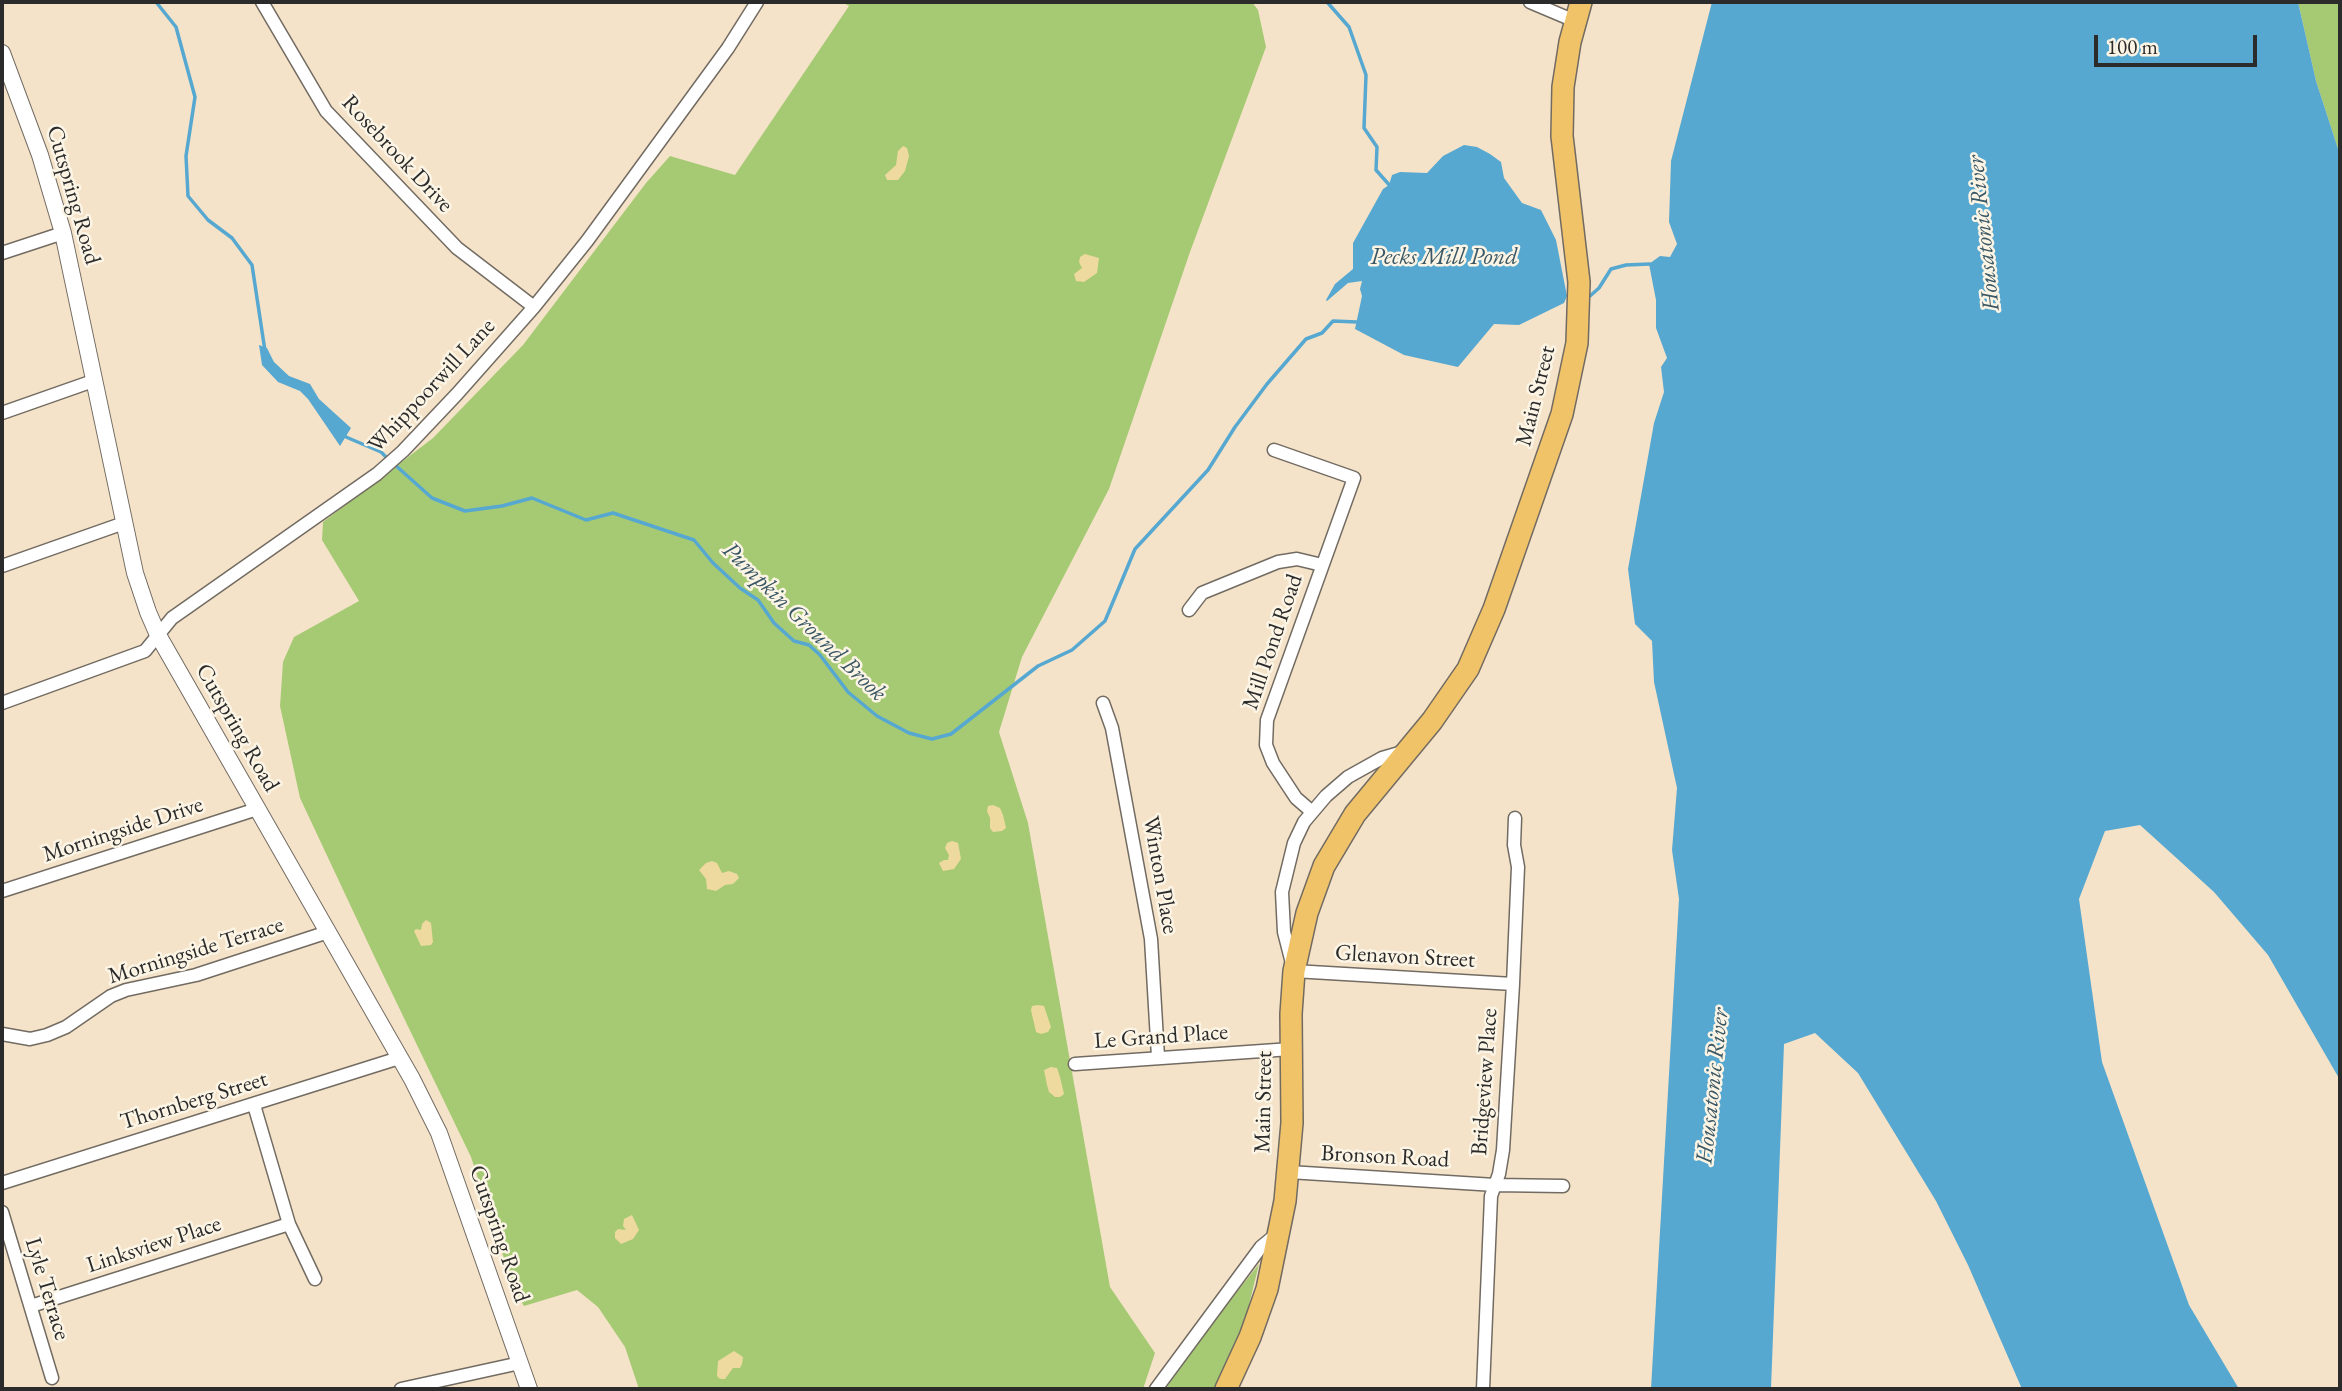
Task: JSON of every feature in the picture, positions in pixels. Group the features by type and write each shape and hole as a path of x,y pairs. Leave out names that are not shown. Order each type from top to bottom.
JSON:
{"main road":[{"name":"Main Street","path":"1226,1389 1263,1301 1279,1233 1289,1172 1292,1123 1294,971 1307,913 1324,866 1355,814 1456,688 1478,649 1562,414 1577,343 1579,295 1562,114 1566,62 1578,7"}],"street":[{"name":"Rosebrook Drive","path":"262,2 326,111 457,248 534,306"},
{"name":"Whippoorwill Lane","path":"2,703 145,651 172,618 377,474 403,451 534,306 627,188 728,48 757,2"},
{"name":"Main Street","path":"1530,2 1578,7"},
{"name":"Cutspring Road","path":"2,53 40,155 63,233 141,593 158,635 328,932 439,1133 529,1389"},
{"path":"2,253 63,233"},
{"path":"2,413 93,381"},
{"name":"Mill Pond Road","path":"1274,450 1354,478 1267,720 1265,737 1269,754 1296,798 1311,811"},
{"path":"2,566 124,523"},
{"path":"1189,610 1202,593 1278,562 1297,559 1322,565"},
{"name":"Winton Place","path":"1103,703 1112,728 1151,939 1158,1057"},
{"name":"Main Street","path":"1294,971 1282,922 1282,892 1294,843 1311,811 1354,773 1382,758 1406,751"},
{"name":"Morningside Drive","path":"2,891 257,809"},
{"name":"Bridgeview Place","path":"1483,1389 1490,1196 1503,1150 1513,984 1518,867 1514,845 1515,818"},
{"name":"Morningside Terrace","path":"2,1034 30,1039 47,1035 66,1027 111,996 126,990 197,975 328,932"},
{"name":"Glenavon Street","path":"1294,971 1513,984"},
{"name":"Le Grand Place","path":"1075,1064 1291,1049"},
{"name":"Thornberg Street","path":"2,1183 399,1058"},
{"path":"254,1105 289,1224 315,1279"},
{"name":"Bronson Road","path":"1289,1172 1495,1185 1563,1186"},
{"name":"Lyle Terrace","path":"2,1212 52,1378"},
{"name":"Linksview Place","path":"31,1306 289,1224"},
{"path":"1156,1389 1261,1247 1279,1233"},
{"path":"401,1389 520,1363"}],"green space":[{"path":"842,2 1252,2 1258,10 1266,47 1190,252 1109,489 1022,657 999,732 1028,823 1110,1287 1155,1353 1143,1389 639,1389 625,1347 598,1307 577,1290 524,1306 515,1292 471,1157 300,798 280,706 283,662 294,637 359,601 322,540 323,522 433,438 523,345 646,183 670,156 735,175 849,6"},
{"path":"2298,2 2340,2 2340,155 2316,81"},
{"path":"1259,1264 1244,1325 1214,1389 1166,1389 1182,1361"}],"sand":[{"path":"903,146 907,148 909,156 905,171 898,180 887,180 885,175 896,165 898,151"},
{"path":"1085,254 1099,258 1097,273 1084,282 1076,281 1074,274 1082,268 1080,257"},
{"path":"988,806 1000,808 1003,815 1006,828 1002,831 993,832 990,828 987,811"},
{"path":"947,843 958,843 961,859 954,869 943,871 939,863 948,860 949,855 945,848"},
{"path":"712,861 717,863 722,873 729,871 737,874 739,878 733,884 725,885 716,891 707,889 706,879 699,870"},
{"path":"426,920 431,923 433,942 431,945 421,946 414,931 421,930"},
{"path":"1032,1006 1044,1006 1051,1027 1048,1032 1041,1034 1036,1032 1031,1010"},
{"path":"1057,1068 1060,1077 1064,1094 1060,1097 1049,1092 1044,1070"},
{"path":"632,1215 639,1230 633,1239 621,1244 615,1238 615,1232 618,1229 626,1230 623,1226 624,1219"},
{"path":"734,1351 743,1357 740,1368 733,1368 725,1379 720,1379 717,1376 718,1361"}],"water":[{"name":"Housatonic River","path":"1712,2 2298,2 2316,81 2340,155 2340,1080 2268,955 2214,892 2140,825 2105,831 2079,899 2102,1062 2189,1305 2239,1389 2022,1389 1968,1265 1936,1201 1858,1073 1815,1033 1784,1044 1771,1389 1651,1389 1679,899 1672,850 1677,788 1654,682 1652,641 1635,624 1628,569 1654,423 1664,392 1661,367 1667,358 1656,328 1656,300 1649,264 1660,256 1670,257 1677,244 1669,222 1671,161"},
{"name":"Pecks Mill Pond","path":"1464,145 1477,147 1501,162 1504,178 1522,203 1541,210 1556,240 1567,296 1564,303 1519,325 1494,324 1458,367 1404,355 1355,329 1362,296 1362,281 1348,283 1326,300 1335,284 1353,269 1353,243 1383,189 1389,185 1392,175 1400,172 1427,173 1443,156"},
{"path":"259,345 267,348 274,362 289,376 310,384 319,399 351,428 340,446 308,399 300,391 278,382 262,365"}],"waterway":[{"name":"Pumpkin Ground Brook","path":"156,2 176,27 195,97 186,156 188,196 208,220 232,238 252,265 265,351"},
{"path":"1327,2 1349,27 1366,75 1364,128 1377,147 1376,170 1392,188"},
{"path":"1585,296 1590,296 1599,288 1611,269 1650,264"},
{"name":"Pumpkin Ground Brook","path":"394,464 432,498 465,511 502,506 532,498 586,520 613,513 694,540 713,563 740,588 758,600 774,623 794,641 809,645 820,655 848,692 877,716 909,733 932,739 951,734 1038,666 1072,650 1105,621 1135,549 1208,470 1267,384 1306,339 1322,333 1333,321 1357,322"},
{"name":"Pumpkin Ground Brook","path":"343,434 381,452 388,459"}]}
